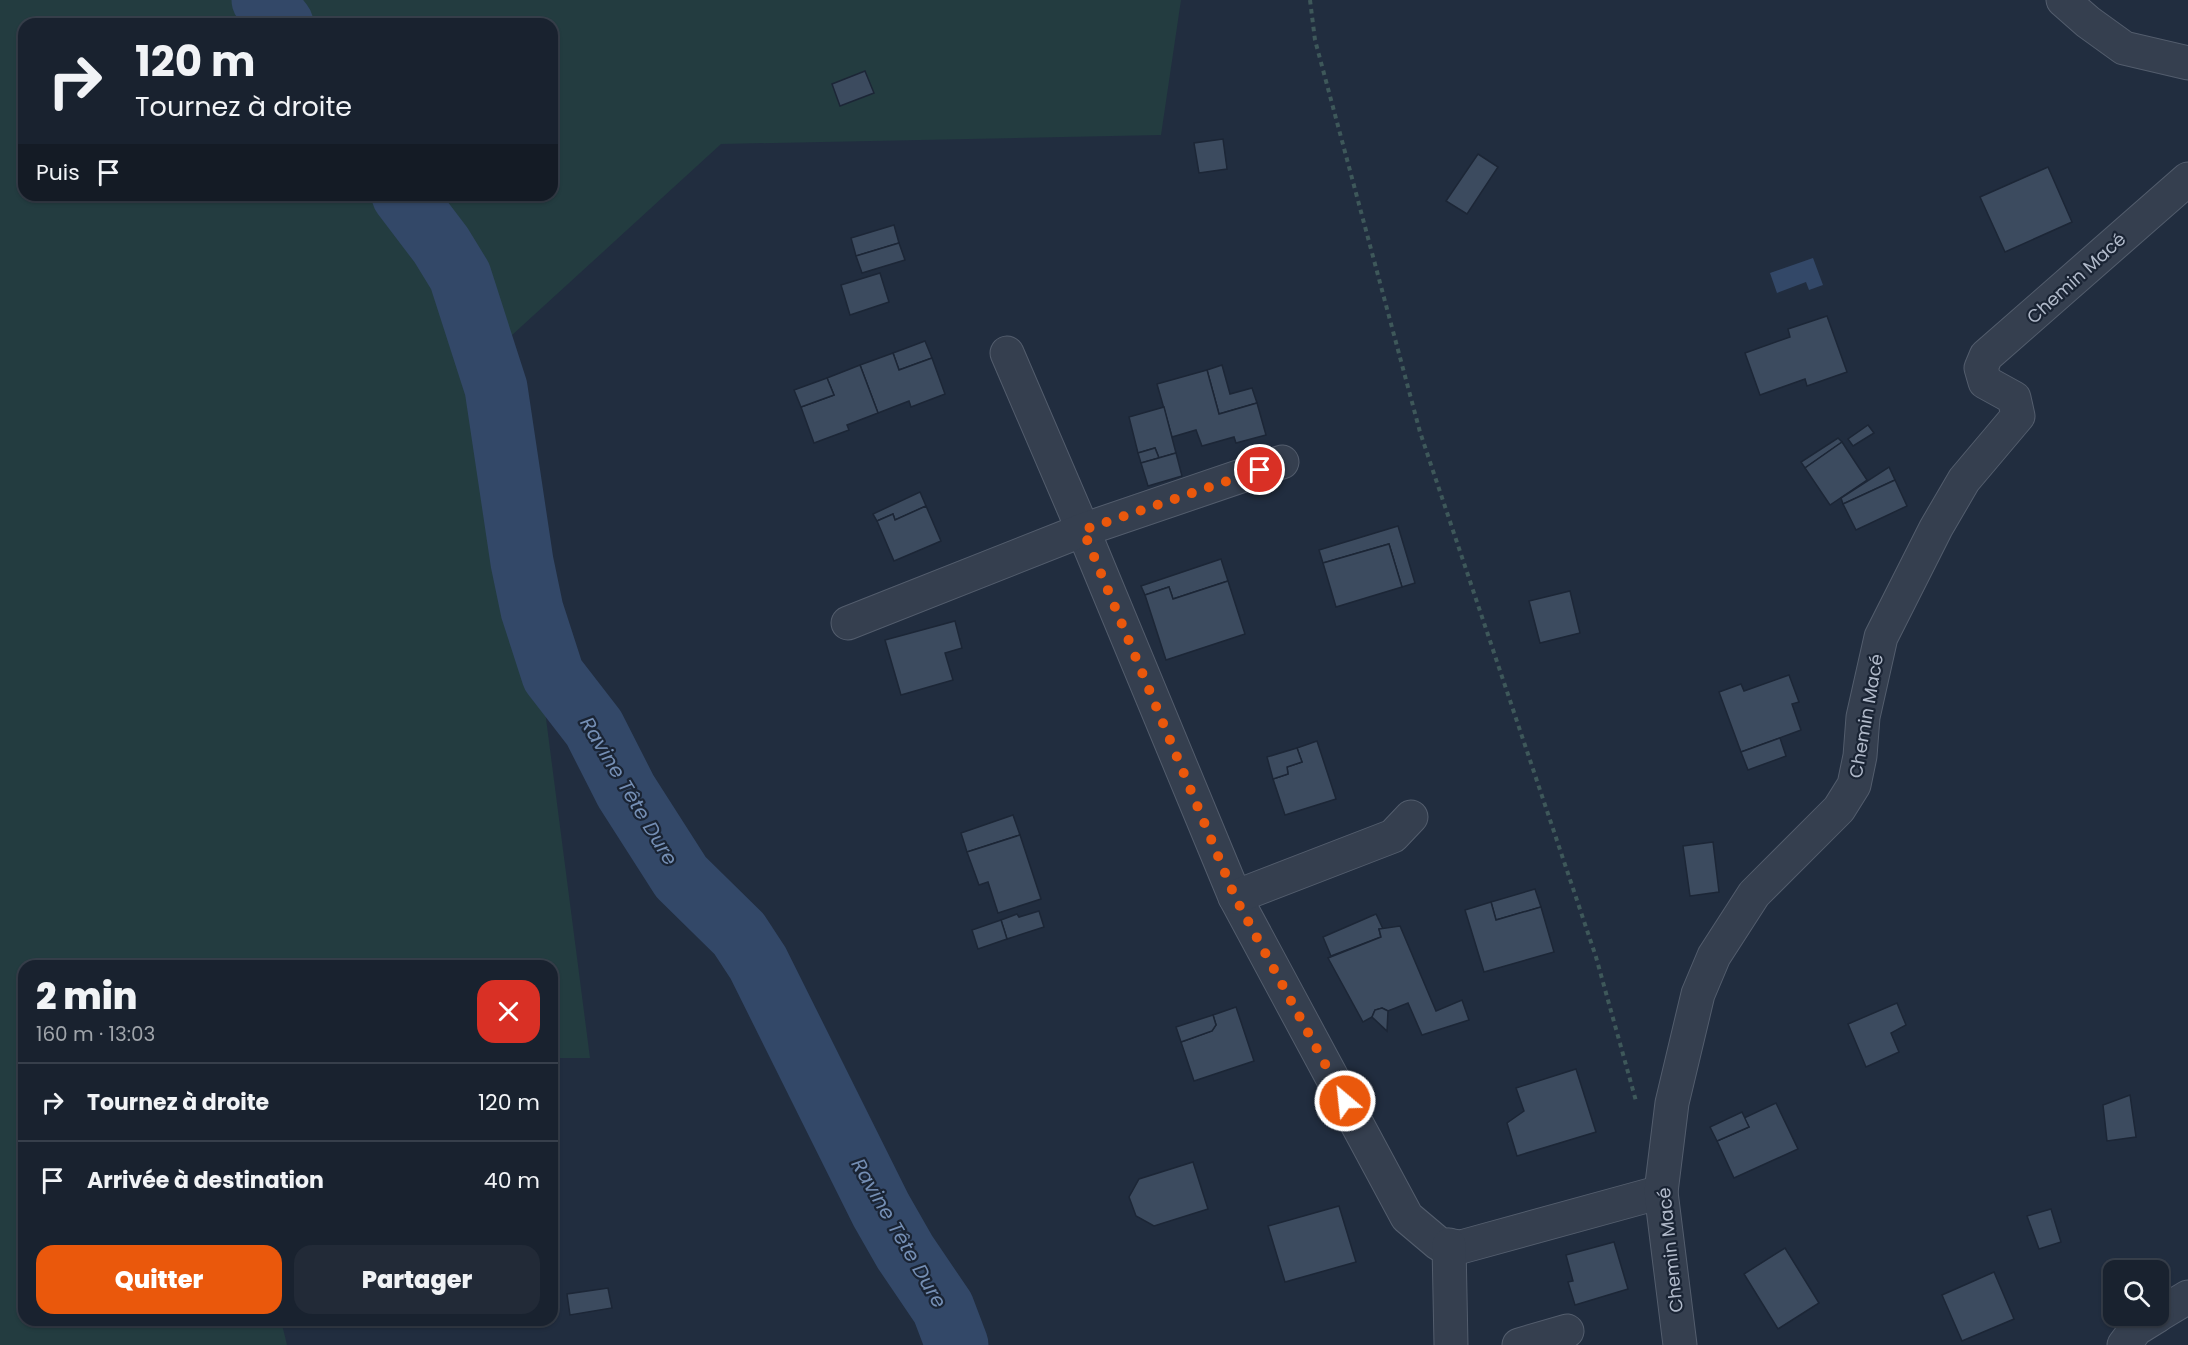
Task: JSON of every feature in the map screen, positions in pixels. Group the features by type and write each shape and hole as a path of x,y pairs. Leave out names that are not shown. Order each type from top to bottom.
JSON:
{"street":[{"path":"2063,0 2088,22 2124,48 2188,63"},
{"name":"Chemin Macé","path":"1680,1345 1661,1192 1672,1103 1698,994 1714,956 1754,894 1839,809 1854,785 1860,756 1863,717 1881,638 1936,528 1964,480 2018,416 2014,398 1985,382 1980,368 1986,357 2188,179"},
{"path":"1007,353 1235,897 1407,1217 1439,1244 1461,1247 1661,1192"},
{"path":"848,623 1083,530 1282,462"},
{"path":"1235,897 1393,836 1411,817"},
{"path":"1449,1245 1451,1345"},
{"path":"2169,1308 2188,1297"},
{"path":"2124,1345 2141,1326"},
{"path":"1519,1345 1567,1331"}],"path":[{"path":"1310,0 1315,40 1420,432 1596,957 1638,1106"}],"green space":[{"path":"0,0 1181,0 1161,135 721,144 498,348 590,1058 558,1058 558,960 18,960 18,1326 282,1326 287,1345 0,1345"}],"water":[{"path":"1813,258 1823,285 1809,290 1806,282 1777,293 1770,273"}],"building":[{"path":"865,71 874,93 840,106 832,84"},
{"path":"1223,139 1227,169 1199,173 1194,143"},
{"path":"1478,154 1498,167 1467,214 1446,201"},
{"path":"2048,167 2072,222 2005,252 1980,197"},
{"path":"894,225 899,243 856,256 851,238"},
{"path":"899,243 905,260 862,273 856,256"},
{"path":"880,273 889,302 850,315 841,285"},
{"path":"1827,316 1847,372 1807,386 1805,379 1760,395 1745,353 1790,337 1788,329"},
{"path":"925,341 932,358 899,370 893,353"},
{"path":"893,353 899,370 932,358 945,394 911,407 909,401 878,413 860,365"},
{"path":"860,365 878,413 847,425 849,430 814,443 801,407 834,395 827,378"},
{"path":"1222,365 1230,394 1252,388 1257,403 1219,414 1207,370"},
{"path":"1207,370 1219,414 1257,403 1266,435 1236,443 1234,437 1202,446 1196,430 1172,437 1157,384"},
{"path":"827,378 834,395 801,407 794,390"},
{"path":"1164,407 1176,453 1159,458 1155,448 1138,453 1129,417"},
{"path":"1868,425 1874,433 1853,446 1848,439"},
{"path":"1838,438 1842,442 1805,468 1801,462"},
{"path":"1842,442 1867,480 1830,505 1805,468"},
{"path":"1155,448 1159,458 1141,463 1138,453"},
{"path":"1176,453 1182,476 1148,486 1141,463"},
{"path":"1889,467 1895,480 1843,504 1841,498"},
{"path":"1895,480 1907,506 1856,530 1843,504"},
{"path":"920,492 926,506 895,520 893,514 877,521 873,514"},
{"path":"926,506 941,541 894,561 877,521 893,514 895,520"},
{"path":"1398,526 1415,583 1402,587 1389,544 1323,563 1319,550"},
{"path":"1389,544 1402,587 1336,607 1323,563"},
{"path":"1221,559 1228,581 1173,599 1169,587 1145,595 1141,586"},
{"path":"1228,581 1245,634 1166,660 1145,595 1169,587 1173,599"},
{"path":"1570,591 1580,633 1540,643 1529,601"},
{"path":"955,621 962,648 945,653 953,680 901,695 885,640"},
{"path":"1789,675 1799,702 1792,704 1801,730 1741,752 1719,692 1741,684 1744,691"},
{"path":"1780,738 1786,756 1748,770 1741,752"},
{"path":"1317,741 1336,799 1285,815 1273,779 1288,774 1287,767 1302,762 1297,748"},
{"path":"1297,748 1302,762 1287,767 1288,774 1273,779 1267,757"},
{"path":"1013,815 1020,835 967,852 961,833"},
{"path":"1020,835 1041,899 998,913 988,882 979,885 967,852"},
{"path":"1713,842 1719,892 1690,896 1683,846"},
{"path":"1535,889 1541,907 1496,920 1491,902"},
{"path":"1491,902 1496,920 1541,907 1554,952 1484,972 1465,910"},
{"path":"1039,911 1044,927 1007,939 1001,920 1017,914 1019,917"},
{"path":"1376,914 1383,929 1379,929 1381,937 1331,956 1323,937"},
{"path":"1001,920 1007,939 978,949 972,930"},
{"path":"1400,926 1436,1011 1462,1000 1469,1020 1422,1035 1408,1003 1388,1011 1382,1008 1375,1010 1372,1017 1363,1022 1328,958 1381,937 1379,929"},
{"path":"1897,1003 1906,1025 1891,1033 1899,1052 1866,1067 1848,1024"},
{"path":"1236,1007 1254,1061 1194,1081 1181,1042 1212,1031 1216,1025 1213,1015"},
{"path":"1382,1008 1388,1011 1387,1031 1372,1017 1375,1010"},
{"path":"1213,1015 1216,1025 1212,1031 1181,1042 1176,1027"},
{"path":"1576,1069 1596,1132 1517,1156 1507,1123 1524,1111 1516,1088"},
{"path":"2130,1095 2136,1137 2107,1141 2103,1105"},
{"path":"1776,1103 1798,1149 1734,1178 1717,1141 1749,1127 1744,1118"},
{"path":"1742,1112 1749,1127 1717,1141 1710,1127"},
{"path":"1193,1162 1208,1209 1154,1226 1136,1216 1129,1197 1139,1179"},
{"path":"1339,1206 1356,1262 1285,1282 1268,1226"},
{"path":"2051,1209 2061,1242 2039,1249 2027,1216"},
{"path":"1614,1242 1628,1289 1575,1305 1568,1282 1573,1281 1566,1255"},
{"path":"1785,1248 1819,1303 1778,1329 1744,1274"},
{"path":"1994,1272 2014,1319 1962,1341 1942,1295"},
{"path":"608,1288 612,1308 570,1315 567,1294"}],"waterway":[{"name":"Ravine Tête Dure","path":"263,0 277,18"},
{"name":"Ravine Tête Dure","path":"408,201 441,245 460,276 496,388 522,562 532,610 553,675 594,728 626,791 681,877 739,934 758,963 881,1210 905,1252 943,1308 957,1345"}],"route":[{"path":"1260,470 1083,530 1235,897 1345,1101"}]}
